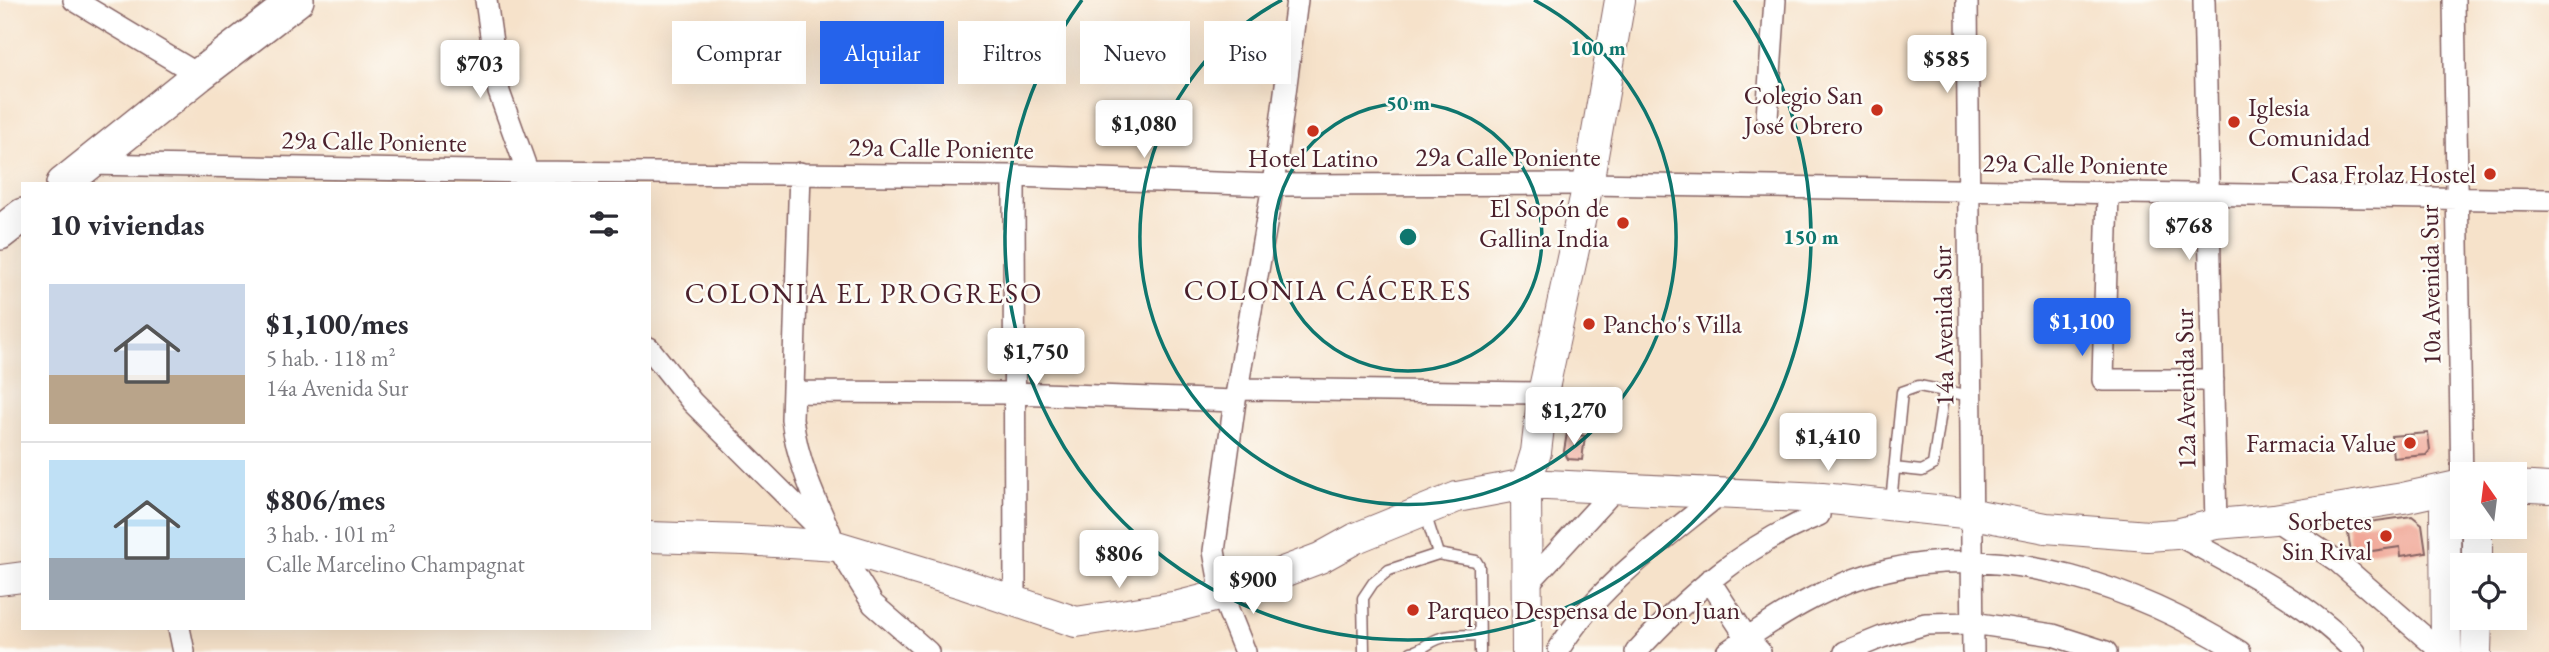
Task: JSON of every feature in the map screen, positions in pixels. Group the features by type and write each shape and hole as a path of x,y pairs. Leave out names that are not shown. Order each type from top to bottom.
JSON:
{"main road":[{"path":"76,174 297,0"},
{"path":"0,233 21,217"}],"street":[{"path":"74,0 100,7 199,75"},
{"path":"486,0 499,92 529,178"},
{"path":"1245,652 1222,595 1214,551 1236,395 1273,185 1297,0"},
{"path":"1527,652 1526,484 1536,452 1544,393 1588,184 1620,0"},
{"path":"1768,118 1776,0"},
{"name":"14a Avenida Sur","path":"1967,0 1973,652"},
{"name":"12a Avenida Sur","path":"2204,0 2216,524"},
{"name":"10a Avenida Sur","path":"2454,0 2462,462"},
{"path":"800,173 792,419 794,437 817,504 837,546 873,604 928,652"},
{"name":"29a Calle Poniente","path":"76,174 529,178 800,173 1014,176 1273,185 1588,184 2549,200"},
{"path":"1014,176 1015,601"},
{"path":"2108,193 2103,380 2213,380"},
{"path":"651,351 692,402 837,546"},
{"path":"793,392 1236,395 1544,393"},
{"path":"651,537 837,546 1076,622 1179,606 1222,595 1320,558 1356,538 1424,509 1457,497 1526,484 1822,498 1973,514 2046,528 2121,536 2176,534 2216,524 2274,519 2450,488"},
{"path":"2527,487 2549,488"},
{"path":"1526,586 1615,489"},
{"path":"1559,649 1612,585 1721,494"},
{"path":"2444,652 2445,510 2450,503"},
{"path":"1636,652 1669,616 1709,580 1768,540 1819,515"},
{"path":"2274,519 2337,561 2444,652"},
{"path":"2176,534 2274,589 2312,615 2356,652"},
{"path":"1727,652 1754,645 1809,600 1868,576 1923,564 1973,562 2058,572 2095,582 2172,614 2240,652"},
{"path":"0,580 21,577"},
{"path":"1709,580 1754,645"},
{"path":"1845,652 1925,624 1973,623 2053,635 2106,652"},
{"path":"179,630 184,652"},
{"path":"2476,652 2477,630"}],"lane":[{"path":"1890,505 1902,392 1919,386 1971,396"},
{"path":"1894,468 1922,471 1933,465 1944,391"},
{"path":"1424,509 1438,554"},
{"path":"1364,652 1363,598 1373,583 1389,570 1438,554 1476,561 1479,566 1480,652"},
{"path":"1411,652 1424,651 1435,640 1449,636 1480,635"}],"building":[{"path":"1567,433 1585,436 1582,460 1568,459 1564,451"},
{"name":"Farmacia Value","path":"2428,433 2430,450 2426,455 2393,458 2391,436"},
{"name":"Sorbetes Sin Rival","path":"2412,516 2422,524 2426,552 2401,556 2400,547 2351,554 2347,525"}],"place":[{"name":"Colegio San José Obrero","path":"1877,110"},
{"name":"Iglesia Comunidad","path":"2234,122"},
{"name":"Hotel Latino","path":"1313,131"},
{"name":"Casa Frolaz Hostel","path":"2490,174"},
{"name":"El Sopón de Gallina India","path":"1623,223"},
{"name":"Pancho's Villa","path":"1589,324"},
{"name":"Farmacia Value","path":"2410,443"},
{"name":"Sorbetes Sin Rival","path":"2386,536"},
{"name":"Parqueo Despensa de Don Juan","path":"1413,610"}],"district":[{"name":"COLONIA CÁCERES","path":"1328,290"},
{"name":"COLONIA EL PROGRESO","path":"864,293"}]}
